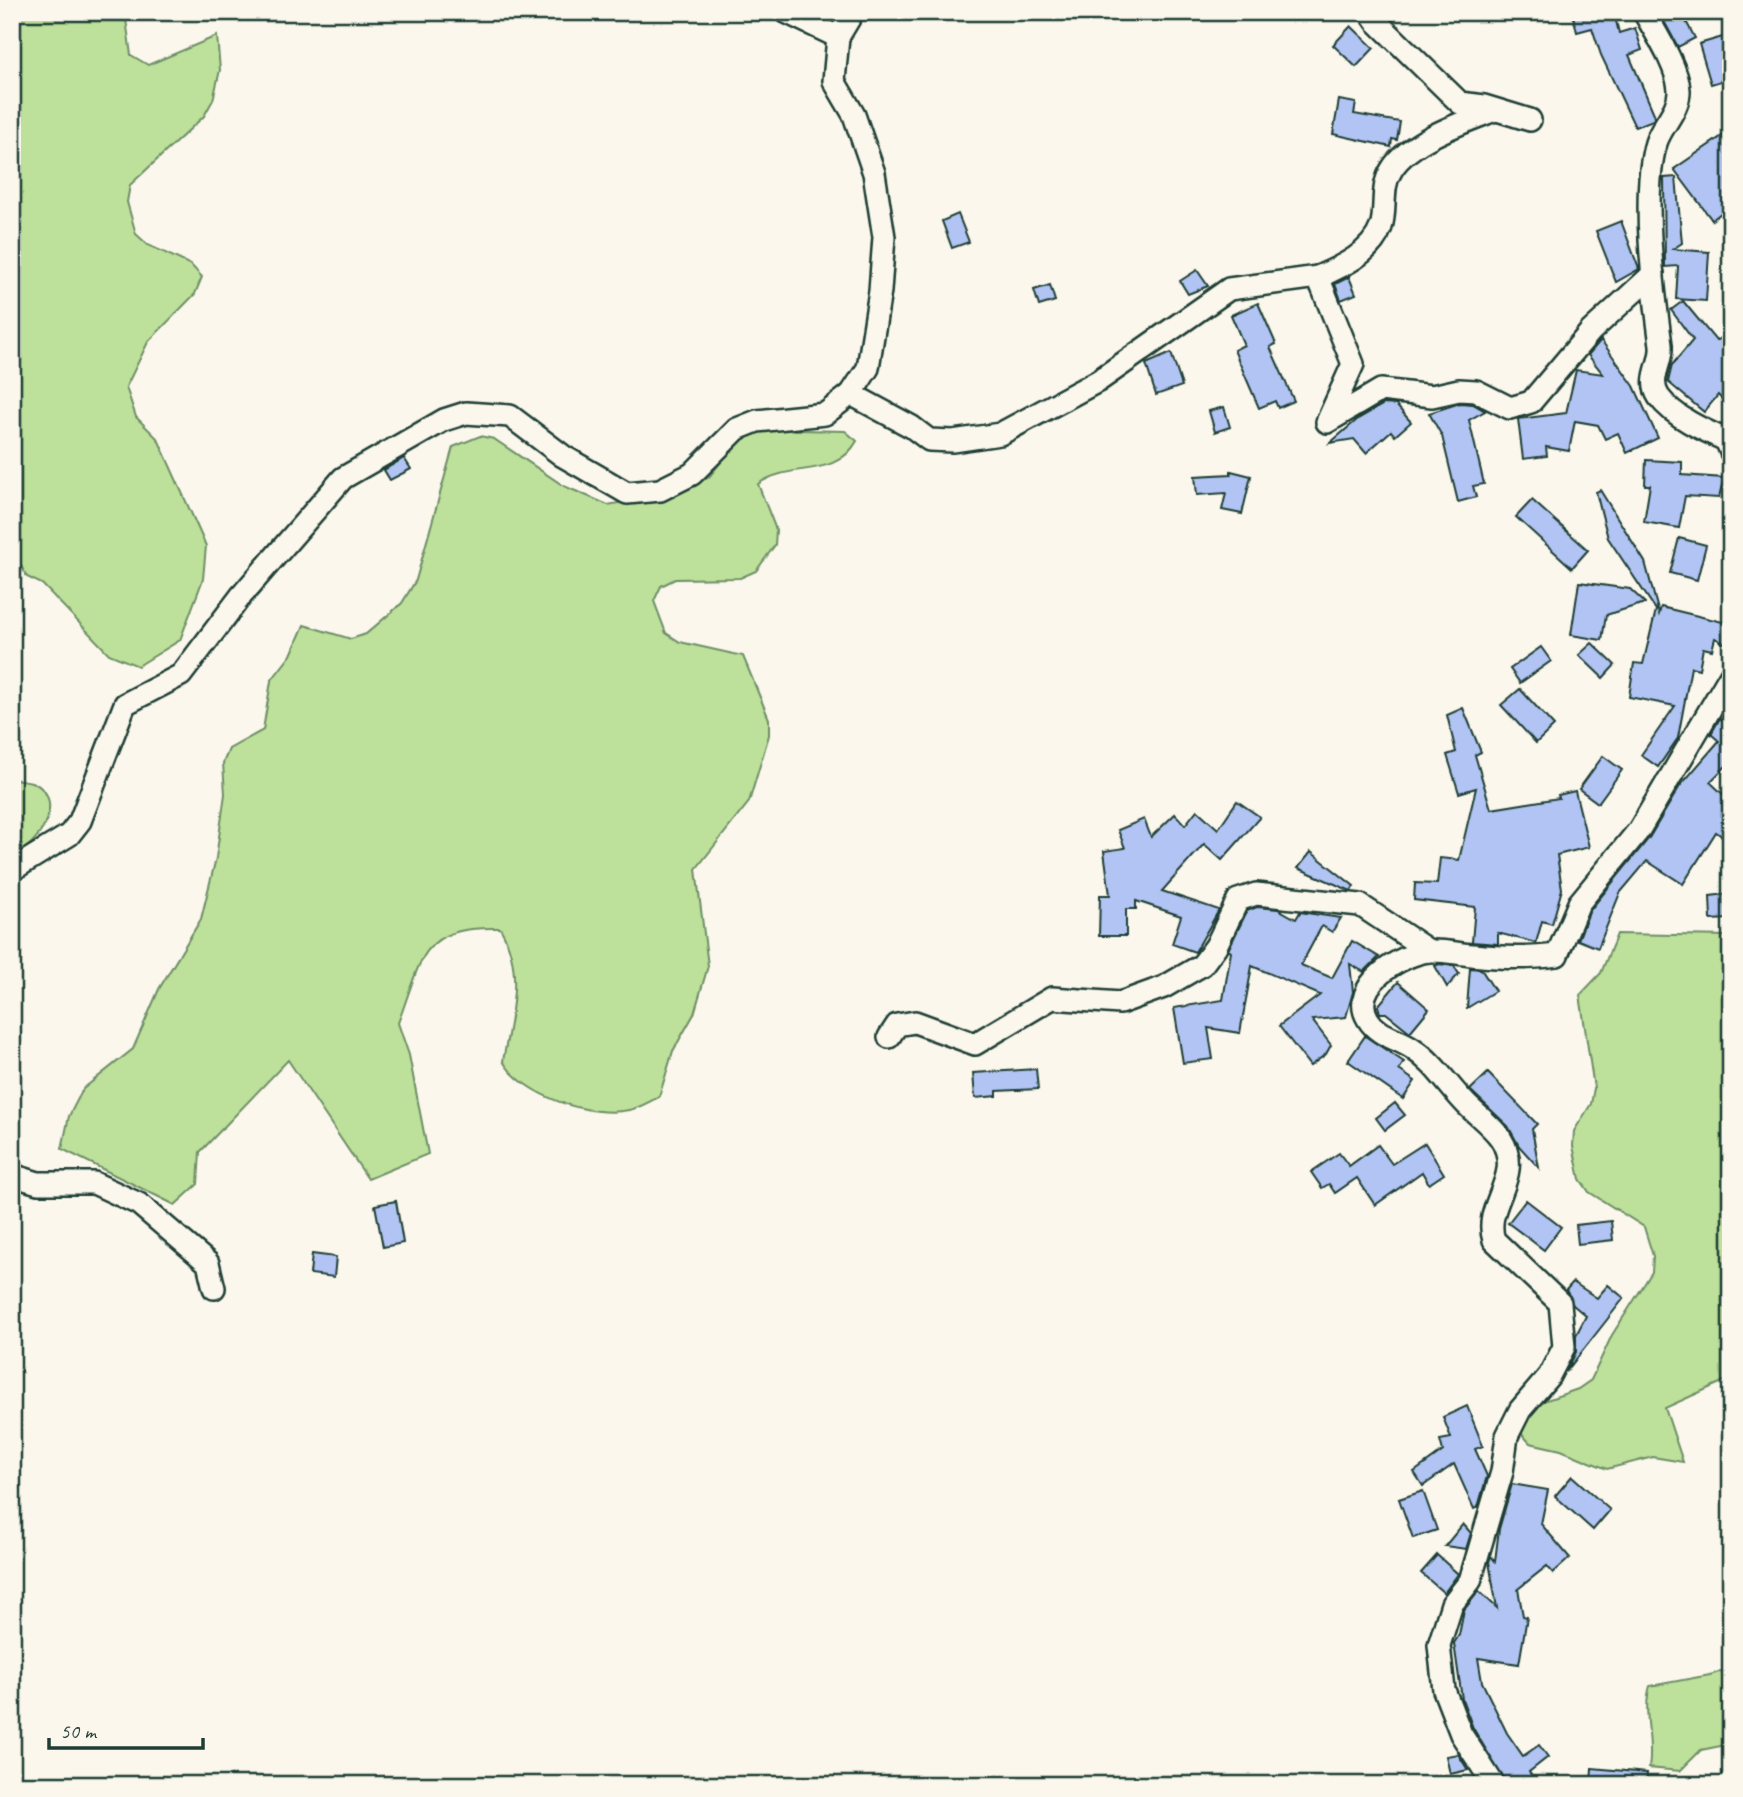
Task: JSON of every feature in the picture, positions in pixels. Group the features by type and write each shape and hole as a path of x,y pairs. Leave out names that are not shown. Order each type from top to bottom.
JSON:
{"street":[{"path":"786,12 838,37"},
{"path":"12,870 69,835 80,821 125,704 181,675 242,596 343,478 392,447 444,420 466,413 510,416 563,456 627,493 660,490 692,474 737,429 757,421 825,414 851,394 868,368 880,291 884,237 874,173 854,115 834,80 838,37 853,12"},
{"path":"1370,12 1460,103 1530,120"},
{"path":"1644,12 1665,49 1679,90 1670,119 1656,142 1650,180 1653,274 1662,350 1653,380 1659,397 1695,427 1726,440 1731,452"},
{"path":"851,394 912,427 929,440 953,441 1000,434 1098,381 1229,289 1318,277 1342,267 1371,242 1381,227 1384,190 1392,169 1432,137 1494,110"},
{"path":"1318,277 1353,364 1327,422 1381,390 1432,396 1459,390 1476,391 1510,408 1531,402 1591,331 1653,274"},
{"path":"1494,1785 1461,1734 1444,1690 1438,1644 1452,1604 1470,1581 1502,1472 1507,1436 1520,1409 1549,1377 1564,1347 1560,1303 1494,1240 1490,1228 1511,1164 1501,1139 1464,1102 1435,1067 1410,1047 1383,1035 1368,1020 1363,1006 1366,992 1379,974 1399,961 1429,951 1532,958 1557,955 1579,903 1639,830 1731,674"},
{"path":"889,1037 897,1025 915,1022 975,1044 1052,998 1120,1003 1164,986 1202,965 1216,946 1238,900 1256,894 1360,905 1429,951"},
{"path":"12,1175 38,1183 94,1183 139,1204 208,1263 214,1288"}],"green space":[{"path":"12,12 125,12 131,55 148,65 217,36 220,70 213,100 204,116 130,185 127,202 136,234 148,245 191,265 202,277 195,294 148,342 126,387 136,417 158,439 206,546 203,579 180,640 138,666 109,654 42,584 27,577 12,549"},
{"path":"753,429 845,431 857,441 848,453 837,461 784,473 758,484 776,530 775,545 756,571 740,578 675,579 661,586 654,601 666,633 680,642 743,656 769,719 769,735 749,802 696,869 708,966 694,1014 673,1051 659,1097 629,1110 596,1111 559,1102 526,1085 503,1061 514,993 508,944 500,928 473,929 453,933 428,950 413,980 398,1023 409,1055 428,1154 368,1179 288,1060 200,1152 198,1184 175,1205 62,1149 69,1116 83,1089 133,1049 159,989 201,919 216,858 225,794 223,763 229,749 263,730 271,681 291,655 304,625 351,639 366,634 402,603 416,580 453,447 480,436 494,439 564,486 608,505 681,491 709,477 740,438"},
{"path":"12,779 32,782 44,791 49,800 49,811 39,834 22,851 12,855"},
{"path":"1617,934 1731,936 1731,1378 1665,1408 1683,1462 1653,1457 1607,1469 1561,1450 1530,1443 1519,1431 1535,1404 1578,1389 1591,1380 1612,1335 1652,1272 1653,1256 1644,1227 1589,1192 1580,1179 1573,1146 1574,1131 1591,1104 1594,1088 1580,995 1601,973"},
{"path":"1731,1668 1731,1744 1701,1750 1680,1771 1649,1768 1647,1706 1650,1686 1710,1675"}],"building":[{"path":"1572,12 1629,12 1630,17 1616,21 1619,33 1635,28 1642,50 1629,55 1655,116 1653,120 1635,127 1601,55 1592,28 1577,32"},
{"path":"1659,12 1681,12 1695,38 1678,47"},
{"path":"1351,26 1374,48 1356,67 1333,45"},
{"path":"1726,36 1731,52 1731,78 1711,84 1699,44"},
{"path":"1339,100 1356,103 1354,114 1400,122 1397,140 1392,139 1391,147 1333,134"},
{"path":"1731,130 1731,205 1712,220 1674,169"},
{"path":"1676,177 1682,243 1673,249 1709,252 1706,301 1676,299 1678,266 1665,267 1664,178"},
{"path":"958,214 969,242 952,248 942,221"},
{"path":"1621,221 1639,269 1616,282 1596,231"},
{"path":"1197,270 1208,286 1188,294 1180,281"},
{"path":"1349,277 1356,294 1341,300 1335,284"},
{"path":"1050,285 1055,301 1039,306 1034,290"},
{"path":"1683,301 1716,341 1731,330 1731,409 1718,395 1704,412 1668,382 1672,365 1693,340 1671,310"},
{"path":"1258,303 1276,344 1270,347 1294,401 1278,408 1275,401 1259,408 1234,350 1244,345 1231,315"},
{"path":"1601,340 1634,386 1658,438 1627,453 1618,433 1605,439 1598,425 1575,421 1569,451 1546,447 1547,456 1523,459 1518,419 1566,413 1576,370 1603,374 1588,355"},
{"path":"1171,353 1182,386 1156,395 1146,364"},
{"path":"1460,403 1473,404 1485,411 1469,420 1484,484 1473,486 1476,497 1458,502 1442,436 1429,413"},
{"path":"1384,404 1396,405 1411,422 1395,436 1391,431 1366,453 1354,439 1330,443 1358,419"},
{"path":"1224,407 1230,427 1215,432 1209,411"},
{"path":"404,458 411,469 390,480 384,470"},
{"path":"1646,460 1682,462 1682,475 1724,478 1719,498 1685,496 1679,528 1644,522 1650,485 1645,485"},
{"path":"1231,471 1251,476 1242,514 1222,510 1226,493 1197,495 1195,476 1231,474"},
{"path":"1600,490 1645,562 1659,614 1661,607 1731,624 1731,647 1715,638 1712,650 1703,648 1699,669 1691,667 1678,738 1658,767 1641,755 1675,706 1629,697 1634,663 1643,664 1656,610 1608,538 1596,492"},
{"path":"1532,500 1588,550 1572,568 1516,517"},
{"path":"1679,538 1706,545 1697,580 1670,573"},
{"path":"1579,582 1630,589 1645,603 1606,615 1602,640 1571,635"},
{"path":"1592,643 1615,665 1603,678 1579,655"},
{"path":"1541,647 1551,661 1520,683 1510,669"},
{"path":"1520,689 1554,726 1536,743 1501,705"},
{"path":"1463,708 1481,752 1475,755 1491,809 1559,798 1558,795 1575,791 1589,847 1557,855 1562,889 1552,924 1542,921 1536,943 1498,933 1498,944 1472,942 1475,907 1414,900 1415,883 1437,884 1440,858 1459,860 1476,788 1459,793 1447,755 1456,752 1447,715"},
{"path":"1720,718 1731,728 1731,761 1710,782 1726,797 1721,803 1731,812 1731,828 1723,837 1716,832 1683,884 1647,861 1620,893 1598,948 1578,940 1590,910 1649,838 1680,786 1719,741 1711,734"},
{"path":"1603,756 1622,770 1598,803 1579,789"},
{"path":"1237,801 1260,817 1222,860 1204,844 1162,891 1219,910 1195,952 1172,944 1181,916 1136,901 1136,909 1126,909 1126,936 1099,936 1100,895 1110,895 1104,851 1125,848 1118,830 1144,819 1151,837 1175,814 1185,825 1197,810 1218,829"},
{"path":"1311,852 1354,886 1351,891 1298,868"},
{"path":"1727,894 1729,919 1711,920 1710,896"},
{"path":"1257,907 1278,909 1296,919 1300,912 1341,918 1332,932 1322,926 1301,965 1332,978 1352,941 1379,957 1364,972 1350,964 1353,992 1346,1017 1312,1020 1331,1045 1326,1054 1310,1066 1279,1026 1320,995 1252,966 1240,1033 1208,1028 1213,1059 1183,1063 1174,1008 1223,1000 1231,952 1228,950 1247,911"},
{"path":"1435,966 1454,966 1459,974 1447,987"},
{"path":"1470,968 1481,969 1495,991 1467,1008"},
{"path":"1398,982 1429,1009 1410,1032 1386,1013 1380,1013 1378,1006"},
{"path":"1365,1036 1404,1062 1399,1070 1415,1081 1403,1099 1348,1061"},
{"path":"1036,1069 1038,1089 997,1091 997,1096 975,1098 973,1073"},
{"path":"1488,1073 1537,1124 1532,1129 1539,1168 1519,1146 1508,1126 1470,1090"},
{"path":"1395,1103 1405,1115 1385,1130 1376,1118"},
{"path":"1425,1143 1444,1174 1429,1184 1422,1172 1375,1205 1357,1178 1335,1193 1329,1184 1322,1188 1311,1172 1339,1153 1349,1166 1378,1145 1392,1164"},
{"path":"1526,1200 1561,1227 1544,1250 1508,1223"},
{"path":"396,1201 403,1243 383,1247 375,1205"},
{"path":"1611,1221 1613,1240 1578,1244 1576,1225"},
{"path":"312,1254 336,1257 334,1277 310,1274"},
{"path":"1573,1282 1597,1298 1608,1285 1624,1298 1566,1372 1576,1352 1576,1335 1586,1316 1573,1305 1566,1290"},
{"path":"1467,1406 1483,1446 1475,1449 1487,1476 1478,1507 1474,1509 1454,1464 1423,1486 1414,1472 1443,1451 1440,1440 1451,1438 1443,1417"},
{"path":"1572,1476 1610,1510 1593,1530 1555,1496"},
{"path":"1512,1484 1548,1490 1541,1524 1570,1558 1553,1573 1547,1566 1518,1589 1523,1616 1527,1617 1519,1664 1478,1658 1482,1682 1507,1733 1523,1756 1539,1745 1548,1757 1529,1772 1538,1785 1507,1785 1473,1728 1462,1699 1454,1643 1459,1635 1464,1610 1479,1591 1497,1608 1489,1562 1491,1556 1495,1561 1499,1529"},
{"path":"1423,1491 1437,1530 1413,1538 1399,1499"},
{"path":"1463,1524 1471,1533 1466,1549 1445,1546"},
{"path":"1437,1555 1458,1574 1444,1593 1421,1573"},
{"path":"1458,1754 1468,1770 1450,1774 1446,1756"},
{"path":"1592,1768 1647,1773 1646,1785 1591,1785"}]}
